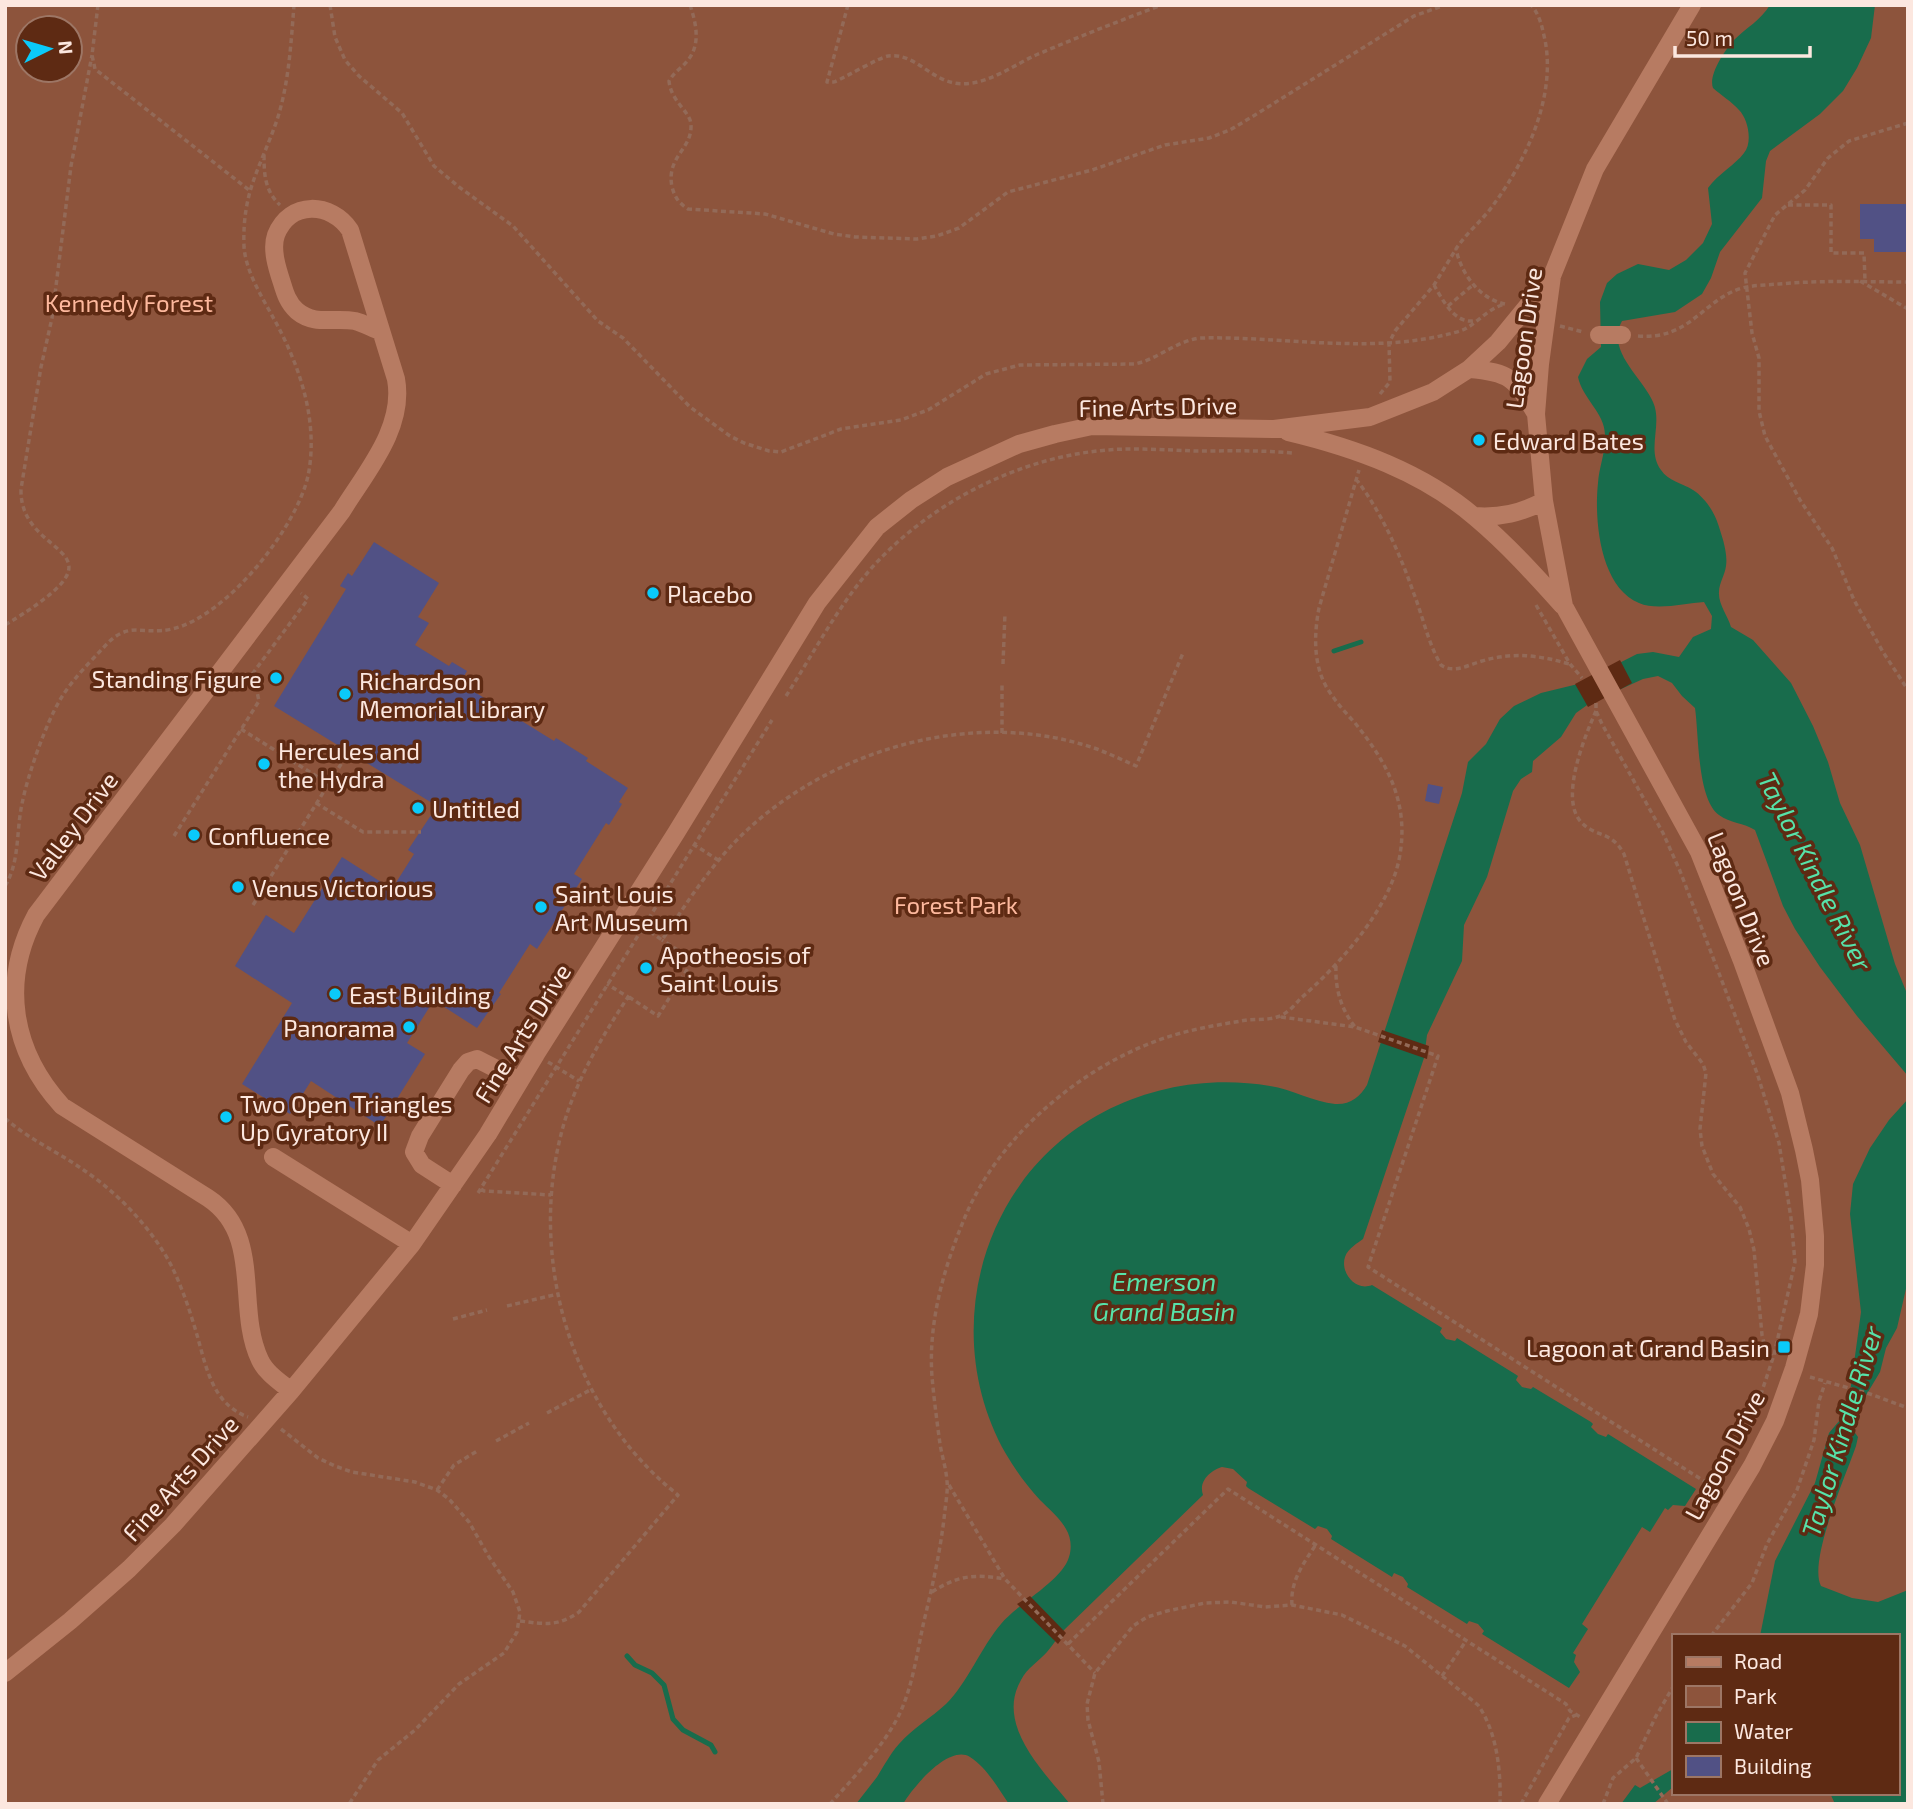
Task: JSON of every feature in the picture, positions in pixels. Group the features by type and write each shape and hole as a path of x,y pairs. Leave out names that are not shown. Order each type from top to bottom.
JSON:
{"street":[{"name":"Lagoon Drive","path":"1547,1804 1752,1466 1775,1421 1809,1314 1815,1265 1810,1180 1790,1093 1699,852 1590,675 1564,606 1544,501 1536,414 1552,276 1595,169 1692,5"},
{"name":"Valley Drive","path":"291,1391 266,1370 258,1357 243,1251 228,1214 62,1106 37,1076 29,1060 20,1033 15,997 17,968 28,929 36,915 342,511 382,447 396,414 396,379 350,230 343,220 325,209 315,208 293,216"},
{"path":"293,216 282,224 274,249 287,299 296,310 308,318 321,321 357,321 380,331"},
{"name":"Fine Arts Drive","path":"5,1673 70,1621 129,1569 173,1525 291,1391 412,1244 520,1082 817,603 877,527 911,500 947,477 1019,444 1091,426 1274,429 1370,418 1433,392 1469,369 1498,342 1552,276"},
{"path":"1599,335 1622,335"},
{"path":"1469,369 1492,371 1507,376 1520,388 1536,414"},
{"name":"Fine Arts Drive","path":"1274,429 1330,442 1410,475 1474,516 1508,547 1564,606"},
{"path":"1474,516 1507,516 1544,501"},
{"path":"453,1185 422,1165 414,1152 419,1136 460,1070 468,1062 477,1059 520,1082"},
{"path":"273,1157 412,1244"}],"path":[{"path":"5,625 50,596 66,579 70,568 70,562 57,547 29,521 20,500 41,367 52,318 71,166 92,55 98,5"},
{"path":"5,886 13,872 25,788 61,698 120,632 173,629 204,613 233,592 279,538 298,506 310,460 310,419 294,360 246,259 244,220 248,190 282,100 294,5"},
{"path":"330,5 335,37 345,60 359,76 402,113 434,166 513,226 598,321 623,338 690,407 730,436 758,449 781,452 841,429 909,417 928,410 985,374 1020,365 1135,364 1153,359 1191,339 1200,338 1389,343 1464,331 1475,320 1497,306 1514,304"},
{"path":"690,5 696,20 693,53 669,81 671,95 689,117 691,124 686,144 671,166 672,186 680,204 688,209 765,214 834,234 873,239 917,239 949,233 1008,192 1092,170 1165,145 1209,138 1230,130 1414,16 1445,5"},
{"path":"848,5 827,82 835,82 880,58 900,56 911,60 933,76 951,83 976,83 1073,39 1162,5"},
{"path":"1375,397 1390,382 1389,343 1400,324 1434,285 1464,237 1494,205 1526,150 1547,85 1547,51 1541,22 1531,5"},
{"path":"92,55 95,69 101,75 143,105 248,190"},
{"path":"1908,123 1849,141 1828,158 1805,190 1775,215 1745,273 1752,333 1759,358 1759,411 1765,436 1800,500 1832,548 1860,610 1908,690"},
{"path":"264,153 265,178 271,196 293,216"},
{"path":"1786,204 1830,205 1831,253 1864,253 1865,281"},
{"path":"1456,249 1464,273 1474,284 1492,299 1507,304"},
{"path":"1858,280 1908,309"},
{"path":"1622,335 1643,337 1672,331 1697,318 1731,292 1745,287 1814,281 1908,282"},
{"path":"1448,306 1474,284"},
{"path":"1434,285 1458,318 1466,322 1475,320"},
{"path":"786,696 848,600 879,560 916,526 996,479 1059,457 1107,450 1302,454"},
{"path":"1348,467 1370,474"},
{"path":"1281,1017 1336,964 1378,910 1395,875 1401,845 1402,828 1392,779 1379,756 1326,686 1316,648 1315,628 1319,608 1356,479 1370,497 1385,526 1414,592 1440,665 1458,668 1496,657 1523,655 1570,664 1590,675"},
{"path":"174,836 259,701 253,673 308,599 289,583"},
{"path":"1531,597 1570,664"},
{"path":"1003,664 1005,613"},
{"path":"662,940 718,860 775,805 808,783 857,760 931,739 1002,733 1054,738 1084,745 1136,766 1183,653"},
{"path":"1002,685 1002,733"},
{"path":"1604,699 1585,735 1572,787 1575,812 1581,822 1610,837 1619,844 1625,854 1675,1020 1686,1042 1703,1064 1707,1079 1700,1121 1702,1146 1713,1174 1740,1207 1749,1229 1754,1250 1762,1335 1764,1343 1781,1359"},
{"path":"1596,711 1663,834 1680,871 1757,1073 1779,1143 1790,1207 1795,1262 1774,1355 1748,1432"},
{"path":"551,1195 480,1191 772,720"},
{"path":"242,729 329,784"},
{"path":"253,905 343,761"},
{"path":"317,803 363,832 421,832"},
{"path":"685,839 718,860"},
{"path":"560,913 589,932"},
{"path":"607,984 658,1017 693,960 643,927"},
{"path":"1336,964 1337,990 1343,1009 1355,1027"},
{"path":"520,1622 550,1625 565,1622 579,1612 678,1495 645,1465 610,1420 592,1389 573,1348 558,1294 552,1253 551,1195 560,1140 579,1081 628,997"},
{"path":"830,1804 867,1761 897,1718 908,1694 932,1592 948,1483 940,1444 932,1375 936,1307 951,1252 968,1211 991,1171 1019,1133 1053,1101 1091,1073 1171,1036 1217,1025 1281,1017 1355,1027 1438,1056 1368,1267 1718,1490 1721,1483"},
{"path":"546,1061 579,1081"},
{"path":"5,1118 43,1146 85,1170 124,1205 156,1242 179,1284 215,1390 245,1416"},
{"path":"508,1306 558,1294"},
{"path":"453,1318 487,1310"},
{"path":"1811,1378 1870,1394 1908,1408"},
{"path":"1714,1634 1752,1583 1768,1544 1797,1490 1814,1440 1819,1401 1825,1383"},
{"path":"547,1413 592,1389"},
{"path":"496,1441 528,1423"},
{"path":"280,1429 318,1458 352,1472 415,1482 437,1490 450,1499 469,1522 513,1592 520,1612 520,1622 513,1641 504,1653 459,1684 415,1730 378,1760 349,1804"},
{"path":"437,1490 454,1465 479,1450"},
{"path":"948,1483 1005,1578 1096,1672"},
{"path":"1066,1643 1228,1489 1566,1704 1576,1715 1582,1718 1588,1709"},
{"path":"1292,1605 1292,1590 1296,1577 1315,1545"},
{"path":"932,1592 950,1580 962,1577 1005,1578"},
{"path":"1103,1804 1087,1704 1096,1672 1121,1639 1139,1621 1212,1601 1241,1602 1265,1607 1292,1605 1342,1615 1405,1646 1478,1705 1485,1717 1498,1760 1500,1804"},
{"path":"1442,1675 1466,1641"},
{"path":"1603,1804 1613,1777 1636,1758 1672,1689"},
{"path":"1521,1804 1569,1718 1576,1715"},
{"path":"1636,1758 1668,1804"}],"green space":[{"name":"Forest Park","path":"5,5 1908,5 1908,1804 5,1804"}],"water":[{"name":"Emerson Grand Basin","path":"1770,5 1875,5 1871,38 1843,91 1820,114 1770,151 1766,161 1762,198 1720,252 1702,294 1675,312 1622,321 1618,343 1656,410 1655,454 1661,470 1671,479 1697,493 1716,519 1726,561 1719,596 1731,627 1753,640 1791,683 1828,762 1840,803 1860,845 1895,964 1908,996 1908,1076 1857,1016 1795,929 1783,906 1755,830 1723,818 1712,807 1700,766 1695,708 1672,683 1658,676 1643,679 1590,703 1576,713 1561,737 1533,761 1532,772 1521,779 1513,791 1487,877 1464,925 1462,961 1427,1035 1424,1058 1363,1239 1348,1251 1344,1263 1347,1274 1355,1283 1360,1286 1372,1285 1442,1328 1440,1332 1446,1339 1455,1341 1457,1338 1518,1376 1516,1380 1522,1387 1533,1387 1591,1422 1591,1427 1598,1434 1606,1437 1608,1434 1696,1489 1685,1506 1673,1505 1668,1510 1665,1508 1650,1532 1642,1527 1582,1624 1588,1629 1573,1653 1576,1655 1574,1662 1580,1672 1569,1688 1482,1634 1484,1631 1478,1624 1469,1621 1467,1624 1407,1587 1403,1577 1394,1573 1392,1577 1331,1539 1327,1529 1318,1526 1315,1529 1248,1488 1247,1482 1233,1469 1222,1467 1206,1477 1202,1485 1203,1495 1064,1630 1021,1680 1015,1697 1014,1714 1018,1731 1036,1763 1070,1804 1009,1804 982,1767 970,1757 962,1755 952,1756 932,1769 903,1804 856,1804 899,1744 953,1696 1001,1624 1058,1575 1070,1554 1070,1539 1066,1529 1031,1489 1006,1454 991,1422 980,1388 975,1353 974,1318 978,1283 987,1249 1001,1216 1020,1185 1043,1157 1069,1134 1130,1100 1164,1089 1234,1082 1270,1086 1335,1104 1350,1102 1358,1097 1367,1085 1462,793 1468,762 1486,744 1500,719 1514,706 1541,693 1578,684 1637,654 1653,652 1679,657 1693,637 1711,629 1712,616 1704,602 1662,606 1639,603 1626,595 1608,568 1602,551 1597,515 1605,441 1604,427 1578,377 1587,359 1601,347 1600,302 1607,283 1617,274 1638,264 1669,270 1686,260 1703,243 1712,224 1708,188 1744,153 1749,137 1742,114 1713,88 1713,76 1730,44"},
{"name":"Taylor Kindle River","path":"1908,1099 1908,1280 1897,1328 1886,1348 1880,1372 1854,1423 1853,1430 1858,1437 1856,1446 1824,1538 1818,1574 1821,1586 1852,1598 1878,1602 1908,1590 1908,1804 1835,1804 1831,1795 1899,1795 1899,1634 1760,1634 1775,1561 1815,1483 1829,1433 1845,1414 1849,1400 1861,1312 1850,1214 1853,1184 1870,1148 1889,1120"},
{"path":"1672,1770 1672,1788 1653,1804 1621,1804 1635,1785 1640,1788"}],"pier":[{"path":"1620,660 1632,683 1588,707 1575,684"},
{"path":"1382,1030 1429,1046 1427,1059 1378,1042"},
{"path":"1030,1596 1066,1633 1058,1644 1017,1604"}],"building":[{"path":"1860,204 1908,204 1908,252 1874,252 1874,239 1860,239"},
{"path":"374,542 439,583 418,617 429,623 415,645 449,666 452,662 467,671 460,683 554,741 556,738 588,758 586,761 628,788 609,825 606,823 574,874 582,879 537,949 530,944 499,993 501,994 477,1028 438,1003 436,1006 432,1003 407,1043 425,1054 380,1126 311,1081 290,1114 242,1084 292,1003 235,966 266,915 294,933 342,857 392,889 414,854 408,850 437,806 274,706 346,589 340,586 348,573 352,576"},
{"path":"1428,784 1443,787 1439,804 1425,801"}],"waterway":[{"path":"1334,651 1361,642"},
{"path":"627,1656 635,1665 652,1673 664,1685 673,1719 683,1730 711,1745 715,1752"}],"place":[{"name":"Edward Bates","path":"1479,440"},
{"name":"Placebo","path":"653,593"},
{"name":"Standing Figure","path":"276,678"},
{"name":"Richardson Memorial Library","path":"345,694"},
{"name":"Hercules and the Hydra","path":"264,764"},
{"name":"Untitled","path":"418,808"},
{"name":"Confluence","path":"194,835"},
{"name":"Venus Victorious","path":"238,887"},
{"name":"Saint Louis Art Museum","path":"541,907"},
{"name":"Apotheosis of Saint Louis","path":"646,968"},
{"name":"East Building","path":"335,994"},
{"name":"Panorama","path":"409,1027"},
{"name":"Two Open Triangles Up Gyratory II","path":"226,1117"},
{"name":"Lagoon at Grand Basin","path":"1784,1347"}],"park label":[{"name":"Kennedy Forest","path":"129,302"}]}
